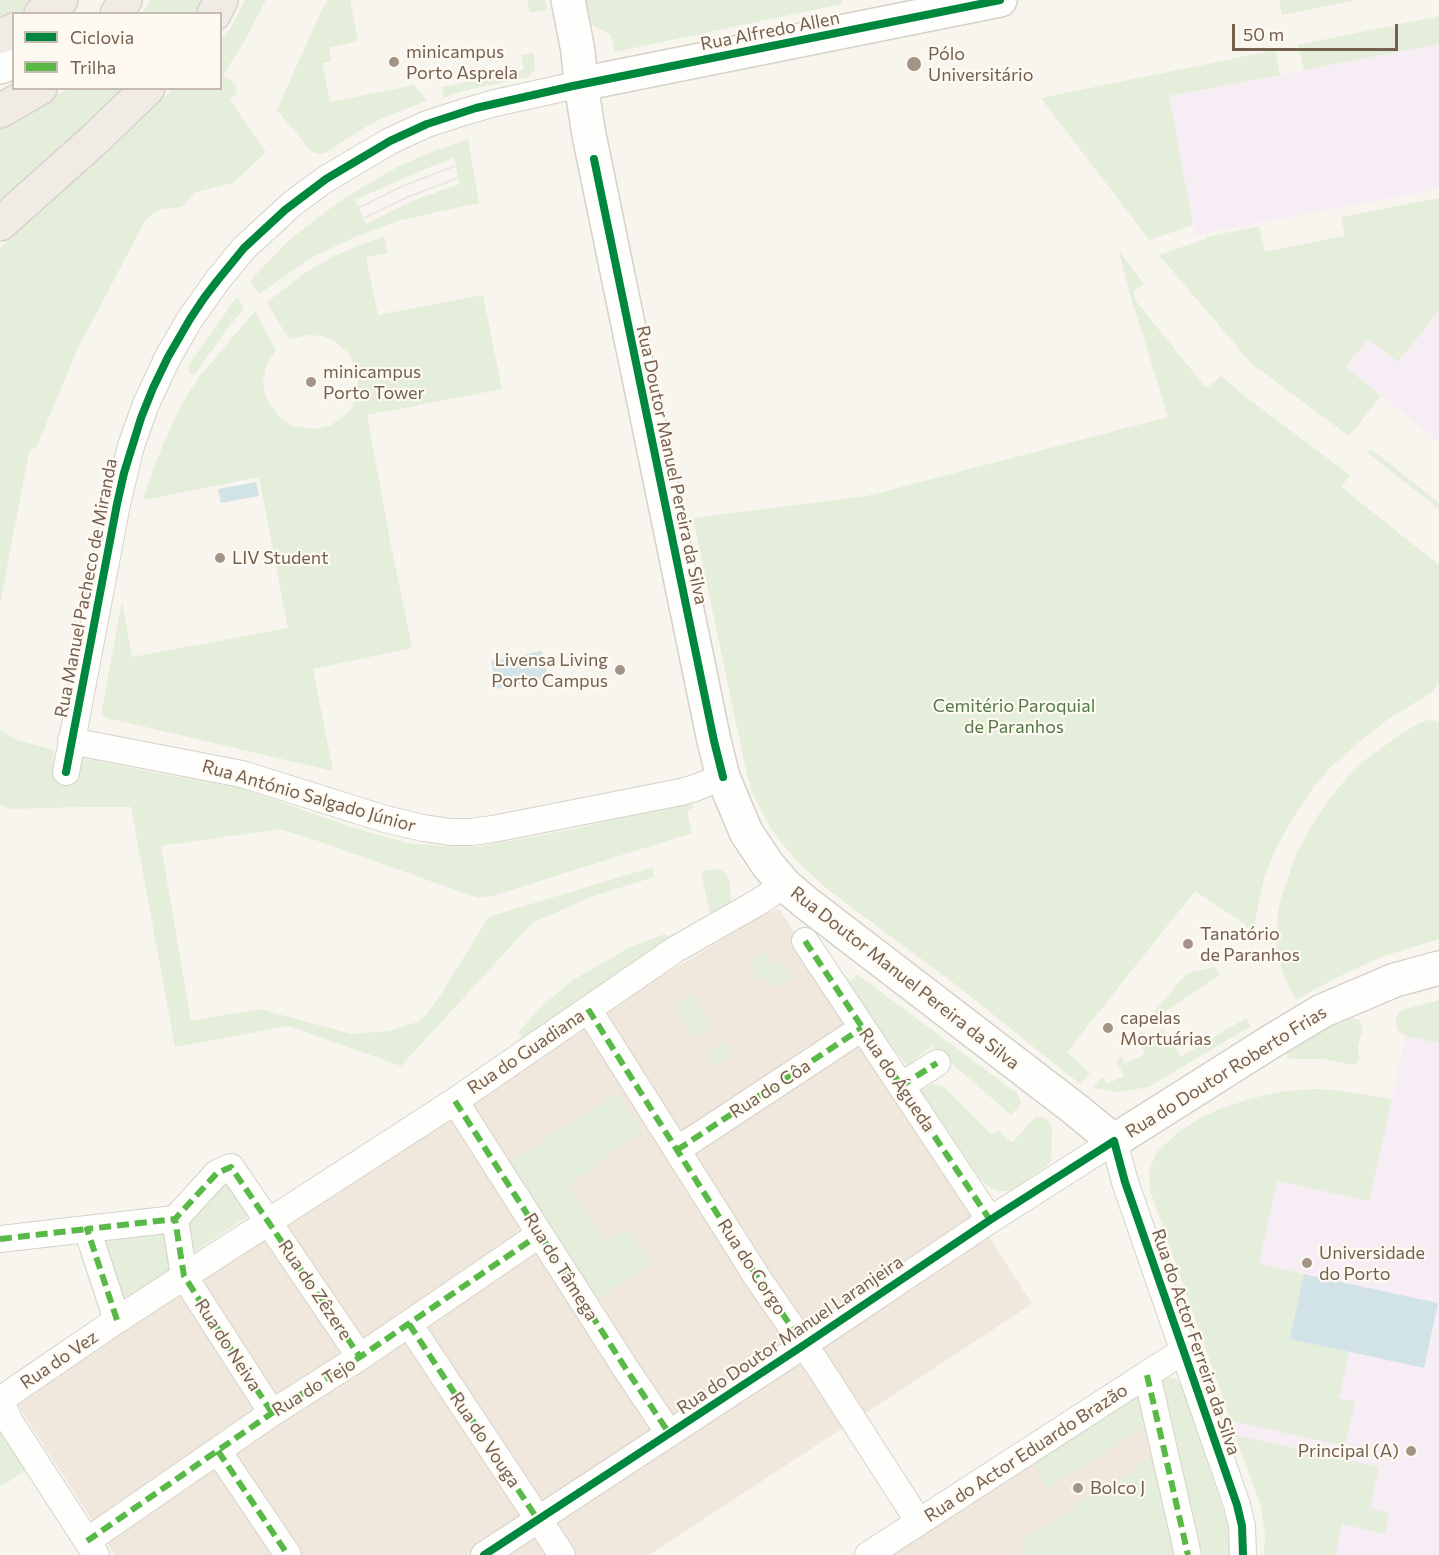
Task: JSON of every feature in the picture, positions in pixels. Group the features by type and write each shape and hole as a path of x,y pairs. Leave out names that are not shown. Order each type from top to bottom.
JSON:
{"highway":[{"path":"44,12 61,0"},
{"path":"0,111 37,90"},
{"path":"0,224 146,90"}],"main road":[{"path":"102,12 115,0"},
{"name":"Rua Doutor Manuel Pereira da Silva","path":"568,0 591,143 714,741 723,777 746,832 768,866 805,902 1114,1141"},
{"name":"Rua Alfredo Allen","path":"581,84 870,13 1000,0"},
{"name":"Rua do Doutor Roberto Frias","path":"1114,1141 1322,1011 1395,980 1439,968"}],"street":[{"name":"Rua Manuel Pacheco de Miranda","path":"66,772 117,504 131,446 149,396 168,357 217,280 244,248 285,210 326,179 384,145 427,124 464,112 581,84"},
{"name":"Rua António Salgado Júnior","path":"71,741 242,774 385,819 450,832 493,830 681,792 723,777"},
{"name":"Rua do Guadiana","path":"184,1276 455,1101 676,949 785,885"},
{"name":"Rua do Águeda","path":"805,941 990,1220"},
{"name":"Rua do Corgo","path":"588,1009 759,1280 919,1522"},
{"name":"Rua do Côa","path":"677,1150 862,1028"},
{"path":"901,1086 937,1063"},
{"name":"Rua do Tâmega","path":"455,1101 669,1433"},
{"name":"Rua do Doutor Manuel Laranjeira","path":"484,1555 990,1220 1114,1141"},
{"name":"Rua do Actor Ferreira da Silva","path":"1114,1141 1125,1182 1237,1505 1242,1526 1243,1555"},
{"name":"Rua do Zêzere","path":"175,1219 217,1173 231,1167 360,1357"},
{"path":"0,1239 175,1219 184,1276"},
{"path":"87,1229 117,1320"},
{"name":"Rua do Tejo","path":"92,1548 218,1451 272,1413 360,1357 540,1234"},
{"name":"Rua do Vez","path":"0,1400 184,1276"},
{"name":"Rua do Neiva","path":"184,1276 272,1413"},
{"name":"Rua do Vouga","path":"409,1324 562,1555"},
{"name":"Rua do Actor Eduardo Brazão","path":"868,1555 1183,1351"},
{"path":"1147,1375 1188,1555"},
{"path":"0,1400 10,1422 92,1548"},
{"path":"218,1451 288,1555"}],"shaded area":[{"path":"1439,44 1439,189 1195,235 1169,96"},
{"path":"1439,311 1439,442 1346,367 1368,339 1398,362"},
{"path":"256,482 259,496 221,503 218,489"},
{"path":"542,651 548,678 497,689 491,661"},
{"path":"777,909 780,910 1032,1304 649,1555 115,1555 14,1400 607,1009 763,915"},
{"name":"Universidade do Porto","path":"1439,1000 1439,1555 1264,1555 1265,1536 1261,1506 1150,1190 1149,1171 1157,1152 1176,1134 1217,1110 1253,1098 1285,1091 1315,1089 1392,1098 1406,1036 1398,1031 1395,1020 1403,1010"},
{"path":"1304,1274 1438,1303 1424,1368 1290,1339"},
{"path":"1164,1378 1175,1378 1182,1387 1227,1522 1230,1555 889,1555"}],"green space":[{"path":"0,0 43,0 25,12 12,12 12,20 0,26"},
{"path":"151,0 210,0 203,12 142,12"},
{"path":"245,0 266,0 244,42 223,75 236,85 237,93 230,100 266,152 233,183 196,192 182,207 161,209 146,219 77,350 37,446 29,452 0,604 0,248 172,90 222,90 222,39 231,28"},
{"path":"328,0 350,0 358,41 329,48 331,61 322,63 330,102 414,85 427,101 385,117 327,152 319,154 312,152 277,110"},
{"path":"527,0 545,0 547,10 530,13"},
{"path":"586,0 841,0 842,4 615,52 611,35 591,25"},
{"path":"1279,0 1357,0 1282,15"},
{"path":"1439,16 1439,44 1304,70 1298,45"},
{"path":"1275,50 1280,75 1169,96 1193,225 1149,240 1041,98"},
{"path":"534,53 535,69 529,77 458,92 444,98 442,87 524,70 521,55"},
{"path":"66,90 132,90 0,212 0,125"},
{"path":"468,139 479,203 401,220 357,236 309,259 258,293 251,282 252,279 288,241 351,194 399,166","holes":["454,158 460,184 412,201 366,224 355,200"]},
{"path":"1439,198 1439,311 1398,362 1368,339 1346,367 1381,396 1349,436 1251,363 1159,255 1206,239 1206,237 1259,226 1265,252 1345,236 1341,217"},
{"path":"384,236 388,253 366,257 378,315 483,295 502,389 367,415 412,648 313,669 333,771 101,715 122,601 132,657 288,628 259,477 143,500 165,440 188,394 199,377 255,311 276,350 266,366 263,382 266,398 279,417 292,426 315,429 331,425 349,412 356,398 358,383 356,367 348,353 337,343 323,336 308,335 290,339 267,302 305,273 336,255"},
{"name":"Cemitério Paroquial de Paranhos","path":"1119,251 1144,284 1133,292 1136,301 1206,388 1221,376 1350,475 1341,487 1439,565 1439,683 1432,692 1387,720 1365,737 1330,768 1315,785 1276,848 1264,879 1256,915 1252,949 1250,935 1245,924 1195,891 1067,1052 1090,1073 1080,1084 951,981 827,889 794,858 771,829 754,796 747,775 693,518 867,496 1168,417"},
{"path":"236,298 243,307 243,311 229,326 195,374 189,374 188,366"},
{"path":"1371,449 1439,503 1439,509 1368,453"},
{"path":"1428,720 1436,721 1439,725 1439,939 1384,956 1296,1000 1284,977 1276,944 1278,911 1297,852 1329,799 1346,779 1365,760 1394,739 1417,724"},
{"path":"0,729 16,740 54,750 52,776 73,780 76,757 239,787 348,826 407,843 476,847 574,829 663,807 693,804 693,808 687,810 692,833 492,896 478,898 280,829 161,846 191,1021 259,1009 352,1034 390,1031 417,1022 426,1015 488,918 653,867 654,877 591,897 532,923 401,1066 289,1026 175,1047 131,807 11,809 0,805"},
{"path":"715,869 723,871 729,878 731,900 729,905 711,917 701,872"},
{"path":"665,934 671,938 525,1041 518,1032 545,1003 573,980 632,946"},
{"path":"764,952 771,965 782,959 793,976 773,988 766,977 759,981 748,962"},
{"path":"835,965 851,981 857,974 1018,1094 1021,1104 1011,1115 932,1046 907,1066 832,968"},
{"path":"1215,967 1220,975 1157,1017 1154,1012 1187,973"},
{"path":"691,994 712,1027 695,1038 674,1005"},
{"path":"1439,1000 1439,1043 1406,1036 1398,1031 1395,1020 1400,1012"},
{"path":"1246,1018 1251,1026 1149,1087 1119,1092 1092,1088 1103,1077 1107,1084 1124,1076 1117,1062 1121,1056 1125,1064 1145,1054 1137,1037 1142,1031 1147,1039 1163,1028 1181,1057"},
{"path":"1352,1018 1359,1020 1363,1028 1358,1046 1359,1060 1354,1065 1324,1059 1288,1058 1286,1053 1289,1048 1320,1031"},
{"path":"723,1042 732,1056 714,1068 706,1054"},
{"path":"932,1084 944,1087 992,1135 998,1130 1012,1143 1035,1117 1047,1120 1052,1125 1051,1162 1012,1191 990,1188 978,1176 920,1090"},
{"path":"1315,1089 1392,1099 1369,1201 1277,1181 1259,1264 1304,1274 1291,1339 1349,1352 1339,1398 1355,1401 1345,1446 1231,1421 1150,1190 1149,1171 1157,1152 1176,1134 1195,1121 1217,1110 1253,1098 1285,1091"},
{"path":"617,1093 643,1131 612,1151 595,1168 568,1185 604,1242 627,1228 651,1265 598,1299 509,1162"},
{"path":"223,1185 230,1186 254,1212 193,1253 187,1222 216,1188"},
{"path":"167,1227 175,1269 123,1301 103,1243 107,1236"},
{"path":"1164,1378 1175,1378 1182,1387 1227,1522 1230,1555 1022,1555 1027,1551 1020,1542 1159,1453 1143,1428 1048,1488 1034,1465"},
{"path":"0,1421 27,1470 0,1487"},
{"path":"1235,1435 1379,1467 1370,1508 1389,1513 1385,1534 1342,1524 1335,1555 1264,1555 1265,1536 1261,1506"}],"tram line":[{"path":"358,208 403,186 455,166"},
{"path":"364,218 408,197 458,178"}],"marked path":[{"path":"805,941 990,1220"},
{"path":"588,1009 759,1280 804,1345"},
{"path":"677,1150 862,1028"},
{"path":"901,1086 937,1063"},
{"path":"455,1101 669,1433"},
{"path":"272,1413 184,1276 175,1219 217,1173 231,1167 360,1357"},
{"path":"117,1320 87,1229 175,1219"},
{"path":"0,1239 87,1229"},
{"path":"87,1541 272,1413 360,1357 540,1234"},
{"path":"409,1324 538,1520"},
{"path":"1147,1375 1188,1555"},
{"path":"218,1451 288,1555"}],"cycle path":[{"path":"66,772 117,504 141,418 168,357 204,298 244,248 285,210 326,179 390,141 427,124 476,108 573,86 1000,0"},
{"path":"594,159 723,777"},
{"path":"484,1555 990,1220 1114,1141 1125,1182 1237,1505 1242,1526 1243,1555"}],"place":[{"name":"minicampus Porto Asprela","path":"394,62"},
{"name":"Pólo Universitário","path":"914,64"},
{"name":"minicampus Porto Tower","path":"311,382"},
{"name":"LIV Student","path":"220,558"},
{"name":"Livensa Living Porto Campus","path":"620,670"},
{"name":"Tanatório de Paranhos","path":"1188,944"},
{"name":"capelas Mortuárias","path":"1108,1028"},
{"name":"Universidade do Porto","path":"1307,1263"},
{"name":"Principal (A)","path":"1411,1451"},
{"name":"Bolco J","path":"1078,1488"}]}
